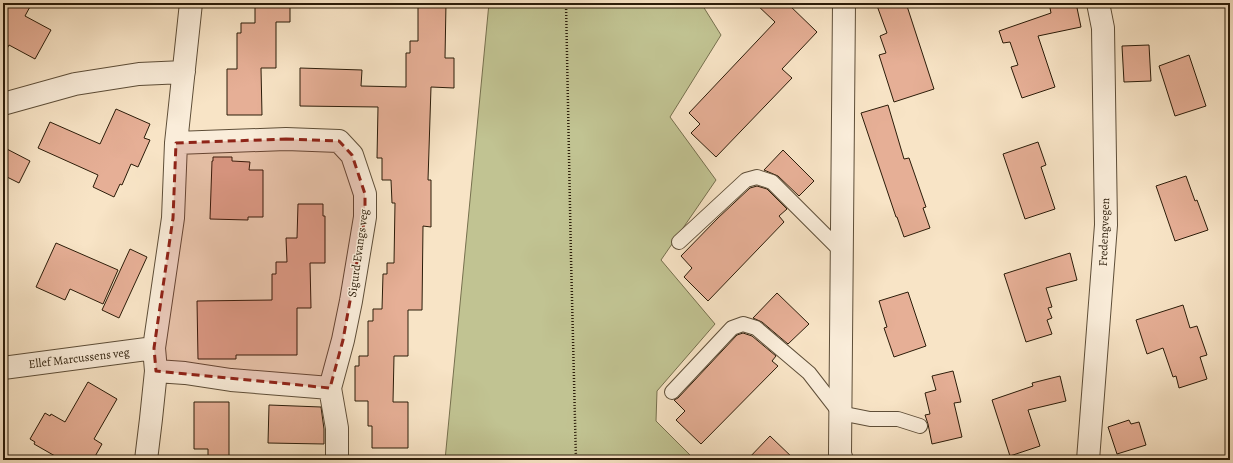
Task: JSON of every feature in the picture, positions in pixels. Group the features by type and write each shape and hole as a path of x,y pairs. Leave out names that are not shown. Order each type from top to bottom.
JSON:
{"street":[{"path":"146,460 156,371 154,348 173,218 176,143 192,3"},
{"path":"842,460 840,454 840,413 844,3"},
{"name":"Fredengvegen","path":"1088,460 1106,225 1103,28 1098,3"},
{"path":"3,104 75,84 139,74 184,72"},
{"name":"Sigurd Evangs veg","path":"176,143 286,139 339,141 352,155 365,194 365,217 351,301 343,340 330,388 337,428 337,460"},
{"name":"Ellef Marcussens veg","path":"3,368 154,348"},
{"path":"156,371 186,373 231,380 330,388"}],"lane":[{"path":"679,242 746,180 757,177 772,182 842,252"},
{"path":"672,392 732,328 742,324 756,328 809,372 840,413 870,419 898,419 920,426"}],"path":[{"path":"566,3 576,460"}],"highlighted area":[{"path":"286,139 339,141 352,155 365,194 365,217 343,340 330,388 156,371 154,348 173,218 176,143"}],"green space":[{"path":"489,3 701,3 721,35 670,117 716,180 661,260 715,324 657,391 656,421 695,460 445,460"}],"building":[{"path":"3,3 32,3 25,16 51,30 35,59 9,45 3,56"},
{"path":"255,3 290,3 290,22 276,22 276,68 261,68 262,115 227,115 227,69 237,69 237,33 241,33 241,23 255,23"},
{"path":"418,3 446,3 445,58 454,58 454,88 431,87 428,180 431,180 431,227 423,226 422,310 408,310 408,356 394,356 393,402 408,402 408,448 372,448 372,426 368,426 368,401 355,401 355,366 359,366 359,356 368,356 368,321 373,321 373,309 382,309 383,274 387,274 387,263 394,263 395,203 392,203 391,180 382,180 382,158 377,158 378,107 300,106 300,68 362,70 361,86 406,87 406,53 410,53 410,41 418,41"},
{"path":"755,3 787,3 817,32 782,69 792,78 716,157 691,133 700,124 689,113 775,22"},
{"path":"876,3 906,3 934,89 894,102 879,55 886,53 880,36 887,33"},
{"path":"1049,3 1076,3 1081,27 1038,36 1055,87 1022,98 1011,67 1018,65 1010,42 1003,43 999,31 1051,13"},
{"path":"1149,45 1151,81 1124,82 1122,46"},
{"path":"1189,55 1206,106 1175,116 1159,66"},
{"path":"888,105 904,159 909,158 926,207 923,208 930,228 904,237 861,113"},
{"path":"116,109 150,124 144,138 150,140 138,167 131,164 122,185 120,184 114,197 93,187 98,175 38,148 50,122 100,144"},
{"path":"1038,142 1046,165 1041,167 1055,209 1025,219 1003,154"},
{"path":"3,147 30,161 19,183 3,175"},
{"path":"783,150 814,181 799,196 778,176 764,170"},
{"path":"213,157 232,157 232,161 250,162 249,170 263,170 263,217 248,217 248,220 210,219"},
{"path":"1186,176 1208,230 1175,241 1156,186"},
{"path":"757,186 767,189 787,209 779,216 784,222 708,301 684,277 692,268 681,256 750,188"},
{"path":"298,204 323,204 323,216 325,216 325,263 310,263 311,308 297,308 297,355 236,355 236,359 198,359 197,301 272,300 272,274 276,274 276,262 287,262 286,238 297,238"},
{"path":"56,243 118,270 103,304 70,289 65,300 36,287"},
{"path":"130,249 147,257 119,318 102,310"},
{"path":"1070,253 1077,280 1046,288 1052,307 1048,308 1052,318 1047,320 1052,334 1026,342 1004,274"},
{"path":"908,292 926,346 894,357 884,328 887,327 879,301"},
{"path":"777,293 809,324 788,344 762,322 753,318"},
{"path":"1183,305 1190,328 1197,326 1207,355 1200,357 1207,379 1179,388 1176,376 1173,377 1163,348 1147,354 1136,320"},
{"path":"743,333 752,336 776,356 772,361 778,366 701,444 676,420 685,411 674,400 678,398 737,335"},
{"path":"953,371 961,402 954,403 962,437 932,444 925,415 930,414 925,393 936,390 932,376"},
{"path":"1060,376 1066,401 1028,410 1040,446 1010,456 992,400 1033,386 1032,383"},
{"path":"88,382 117,399 94,439 102,444 93,460 62,460 34,444 35,442 30,439 45,413 50,416 51,414 65,422"},
{"path":"194,402 229,402 229,460 208,460 208,449 194,449"},
{"path":"269,405 321,407 324,429 324,444 268,443"},
{"path":"1129,420 1131,424 1139,422 1146,445 1117,454 1108,427"},
{"path":"770,436 795,460 747,460"}]}
